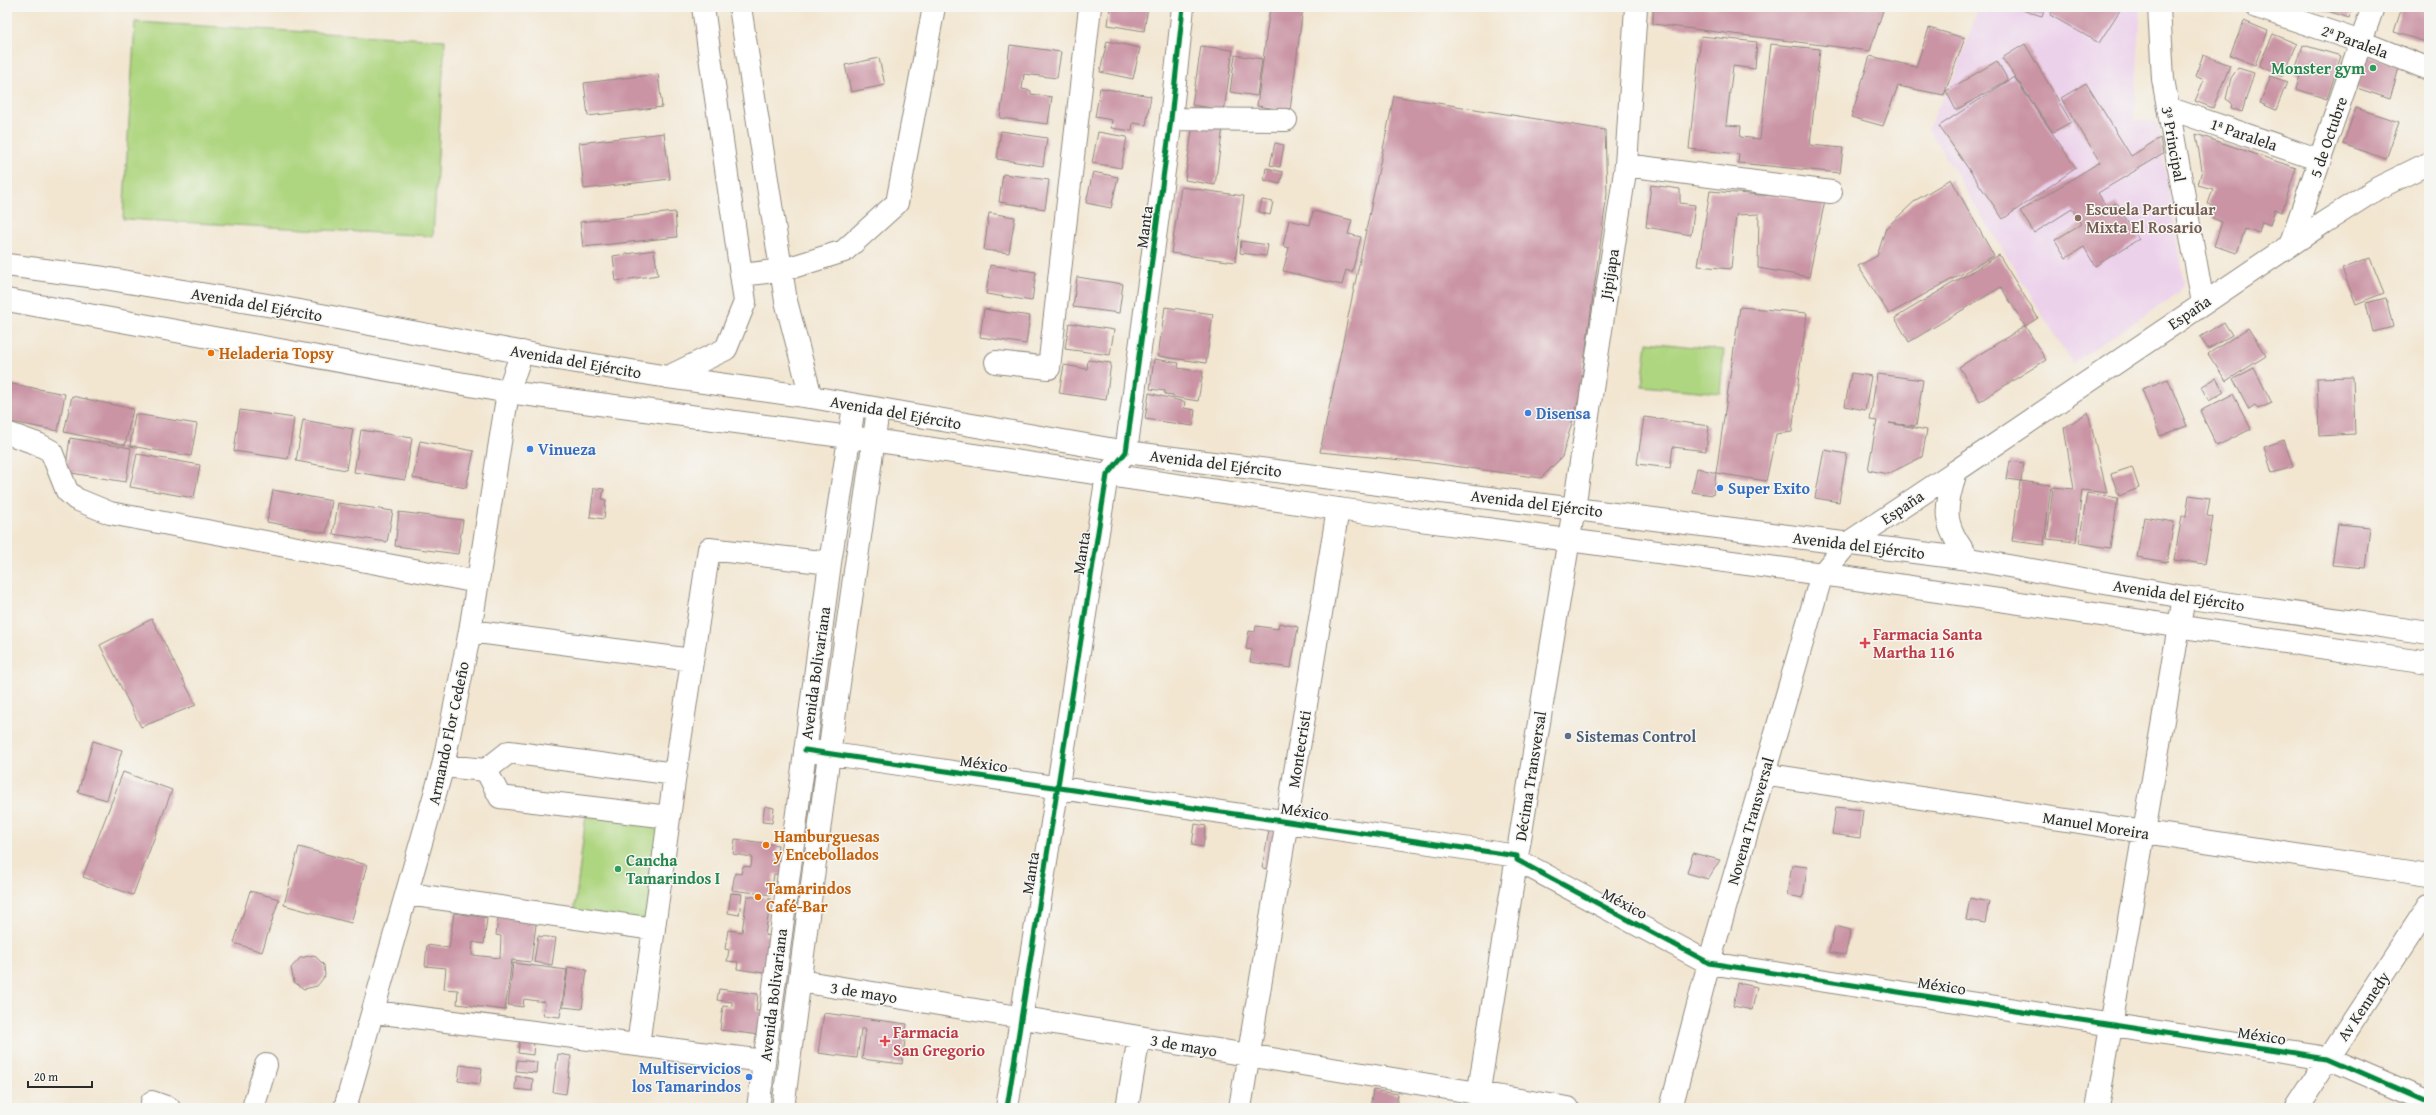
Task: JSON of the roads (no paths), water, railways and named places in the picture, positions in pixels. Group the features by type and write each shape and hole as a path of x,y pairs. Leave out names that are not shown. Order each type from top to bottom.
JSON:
{"street":[{"path":"668,377 726,348 745,302 703,7"},
{"path":"740,7 783,270 786,301 810,397"},
{"path":"742,275 783,270 844,251 897,203 934,7"},
{"path":"996,362 1049,368 1090,7"},
{"name":"Manta","path":"1126,452 1171,119 1183,7"},
{"name":"Jipijapa","path":"1569,539 1626,165 1636,7"},
{"name":"3ª Principal","path":"2159,7 2160,44 2168,108 2203,303"},
{"name":"2ª Paralela","path":"2257,7 2360,42 2429,69"},
{"name":"5 de Octubre","path":"2290,245 2373,7"},
{"name":"1ª Paralela","path":"2168,108 2320,160"},
{"path":"1171,119 1286,120"},
{"path":"1626,165 1831,192"},
{"name":"España","path":"1848,543 2203,303 2371,192 2427,169"},
{"name":"Avenida del Ejército","path":"7,265 104,278 273,306 522,352 668,377 810,397 854,406 1126,452 1969,559 2184,597 2429,633"},
{"name":"Avenida del Ejército","path":"7,300 508,392 872,440 1338,509 1822,574 2429,663"},
{"name":"Armando Flor Cedeño","path":"345,1108 408,894 443,766 470,631 508,392 522,352"},
{"name":"Avenida Bolivariana","path":"758,1108 830,563 848,437 854,406"},
{"name":"Avenida Bolivariana","path":"784,1108 829,754 872,440 878,410"},
{"path":"7,433 38,444 51,451 66,491 76,499 110,513 478,582"},
{"path":"1107,475 1126,452"},
{"name":"España","path":"1956,471 1947,500 1947,517 1952,536 1969,559"},
{"name":"Manta","path":"1007,1108 1056,787 1107,475"},
{"name":"Montecristi","path":"1240,1108 1338,509"},
{"name":"Décima Transversal","path":"1477,1101 1569,539"},
{"name":"Novena Transversal","path":"1671,1108 1709,963 1822,574 1848,543"},
{"path":"638,1045 675,774 709,549 830,563"},
{"path":"2097,1108 2110,1024 2184,597"},
{"path":"470,631 692,660"},
{"name":"México","path":"805,750 1517,858 1709,963 2328,1058 2429,1102"},
{"path":"443,766 486,770 509,752 675,774"},
{"path":"486,770 500,797 669,817"},
{"name":"Manuel Moreira","path":"1763,774 2143,833 2429,875"},
{"path":"408,894 654,928"},
{"name":"Av Kennedy","path":"2296,1108 2328,1058 2421,936 2429,905"},
{"name":"3 de mayo","path":"800,982 1139,1037 1477,1101 1568,1108"},
{"path":"374,1012 764,1061"},
{"path":"1127,1108 1139,1037"},
{"path":"253,1108 266,1065"}],"place":[{"name":"Monster gym","path":"2373,68"},
{"name":"Escuela Particular Mixta El Rosario","path":"2078,218"},
{"name":"Heladeria Topsy","path":"211,353"},
{"name":"Disensa","path":"1528,413"},
{"name":"Vinueza","path":"530,449"},
{"name":"Super Exito","path":"1720,488"},
{"name":"Farmacia Santa Martha 116","path":"1865,643"},
{"name":"Sistemas Control","path":"1568,736"},
{"name":"Hamburguesas y Encebollados","path":"766,845"},
{"name":"Cancha Tamarindos I","path":"618,869"},
{"name":"Tamarindos Café-Bar","path":"758,897"},
{"name":"Farmacia San Gregorio","path":"885,1041"},
{"name":"Multiservicios los Tamarindos","path":"749,1077"}]}
